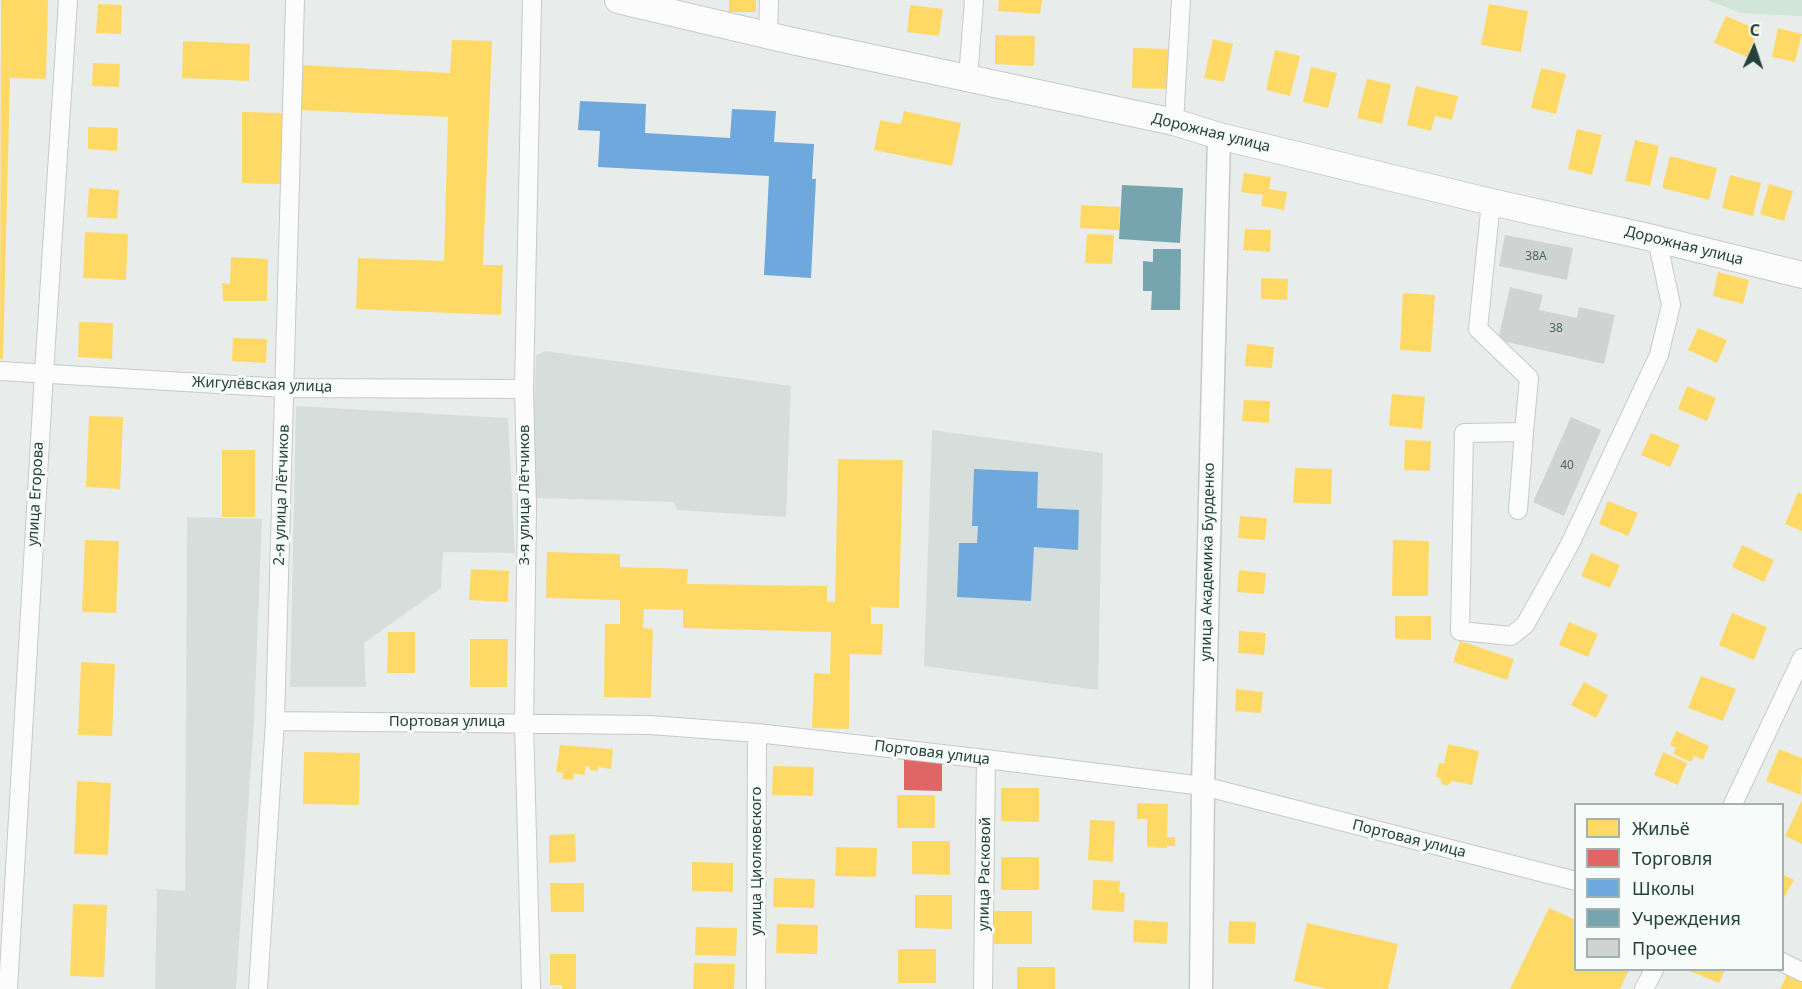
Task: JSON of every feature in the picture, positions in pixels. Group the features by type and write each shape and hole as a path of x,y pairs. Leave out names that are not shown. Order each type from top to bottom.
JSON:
{"main road":[{"name":"Дорожная улица","path":"618,0 768,35 1174,122 1219,136 1802,275"}],"street":[{"name":"улица Егорова","path":"8,989 68,0"},
{"name":"2-я улица Лётчиков","path":"258,989 275,721 295,0"},
{"name":"3-я улица Лётчиков","path":"531,989 524,723 526,506 524,388 532,0"},
{"path":"768,35 769,0"},
{"path":"968,78 974,0"},
{"path":"1174,122 1181,0"},
{"name":"улица Академика Бурденко","path":"1201,989 1203,786 1219,136"},
{"path":"1491,201 1478,329 1529,378 1518,510"},
{"path":"1524,432 1464,433 1460,631 1511,636 1525,625 1570,544 1659,355 1671,305 1657,239"},
{"name":"Жигулёвская улица","path":"0,371 285,388 524,388"},
{"path":"1733,803 1802,658"},
{"name":"Портовая улица","path":"275,721 650,725 757,733 986,759 1203,786 1574,881"},
{"name":"улица Циолковского","path":"756,989 757,733"},
{"name":"улица Расковой","path":"983,989 986,759"},
{"path":"1784,963 1802,972"},
{"path":"1644,989 1653,971"}],"shaded area":[{"path":"545,351 791,386 786,517 677,510 673,502 536,498 532,458 536,355"},
{"path":"296,406 508,418 515,553 443,552 441,588 364,643 366,687 290,687"},
{"path":"932,430 1103,453 1098,690 924,666"},
{"path":"187,517 262,519 254,720 236,989 155,989 157,889 185,891"}],"green space":[{"path":"1707,0 1802,0 1802,16 1741,13"}],"building: Жильё":[{"path":"1,0 48,0 46,79 10,78 3,359 0,359"},
{"path":"729,0 756,0 756,12 729,12"},
{"path":"999,0 1042,0 1040,14 998,11"},
{"path":"98,4 122,5 121,34 96,33"},
{"path":"1489,4 1528,11 1521,52 1481,45"},
{"path":"910,5 943,9 939,36 907,32"},
{"path":"1726,16 1758,30 1747,57 1714,43"},
{"path":"1778,28 1802,34 1795,62 1772,57"},
{"path":"995,35 1035,36 1034,66 995,64"},
{"path":"1213,39 1233,44 1224,82 1204,78"},
{"path":"452,40 492,41 483,265 503,265 501,315 356,309 358,258 444,261 448,117 299,110 301,65 450,73"},
{"path":"183,41 250,44 249,81 182,78"},
{"path":"1133,48 1171,49 1171,89 1132,88"},
{"path":"1275,50 1300,56 1290,96 1266,90"},
{"path":"93,63 120,64 119,87 92,86"},
{"path":"1311,67 1337,73 1328,108 1303,102"},
{"path":"1541,68 1566,74 1556,114 1531,108"},
{"path":"1367,79 1391,84 1382,124 1357,118"},
{"path":"1416,86 1458,96 1452,120 1435,116 1431,131 1407,125"},
{"path":"904,111 961,123 952,166 874,150 880,120 901,124"},
{"path":"242,112 282,113 281,184 242,183"},
{"path":"88,127 118,128 117,151 88,149"},
{"path":"1577,129 1602,135 1592,175 1568,169"},
{"path":"1635,140 1659,146 1650,186 1625,181"},
{"path":"1670,156 1717,168 1709,200 1662,188"},
{"path":"1244,173 1271,177 1269,189 1287,192 1284,210 1261,206 1263,195 1241,192"},
{"path":"1730,175 1761,183 1753,216 1722,208"},
{"path":"1769,184 1793,191 1784,221 1760,214"},
{"path":"89,188 119,190 117,219 87,217"},
{"path":"1081,205 1120,207 1119,230 1080,228"},
{"path":"1245,229 1271,230 1270,252 1243,250"},
{"path":"85,232 128,234 126,280 83,278"},
{"path":"1087,234 1114,235 1112,264 1085,263"},
{"path":"231,257 268,259 267,301 223,301 222,283 230,284"},
{"path":"1718,272 1749,280 1743,304 1713,296"},
{"path":"1261,278 1288,279 1287,300 1261,299"},
{"path":"1403,293 1435,295 1431,352 1400,350"},
{"path":"79,322 113,323 112,359 78,357"},
{"path":"1698,328 1727,340 1717,363 1688,350"},
{"path":"233,338 267,339 266,363 232,361"},
{"path":"1247,344 1274,347 1272,368 1245,366"},
{"path":"1687,386 1716,398 1707,421 1678,409"},
{"path":"1392,394 1425,397 1422,429 1389,426"},
{"path":"1244,400 1270,401 1269,423 1242,421"},
{"path":"89,416 123,417 120,489 86,487"},
{"path":"1651,433 1680,445 1670,467 1641,455"},
{"path":"1405,440 1431,441 1430,471 1404,470"},
{"path":"222,450 255,450 255,517 222,517"},
{"path":"838,459 903,460 899,608 871,607 871,624 883,624 882,655 850,654 849,729 812,728 814,673 830,674 831,632 683,628 683,610 644,609 643,628 653,629 651,698 604,697 605,624 620,624 620,600 546,598 547,552 620,554 620,567 688,569 687,584 827,586 827,601 835,602"},
{"path":"1295,468 1332,469 1331,504 1293,503"},
{"path":"1798,492 1802,494 1802,531 1785,524"},
{"path":"1608,501 1638,513 1628,536 1599,524"},
{"path":"1240,516 1267,518 1265,540 1238,538"},
{"path":"85,540 119,541 116,613 82,612"},
{"path":"1393,540 1429,541 1428,596 1392,596"},
{"path":"1742,545 1774,560 1764,582 1732,567"},
{"path":"1591,553 1620,565 1610,588 1581,576"},
{"path":"471,569 509,571 508,602 469,600"},
{"path":"1239,570 1266,573 1264,594 1237,592"},
{"path":"1732,613 1767,627 1754,660 1719,645"},
{"path":"1395,616 1431,616 1431,640 1395,639"},
{"path":"1569,622 1598,634 1588,657 1559,645"},
{"path":"1239,631 1266,633 1264,655 1238,653"},
{"path":"388,632 415,632 415,673 387,673"},
{"path":"470,639 508,639 507,687 470,687"},
{"path":"1460,641 1514,659 1507,680 1453,662"},
{"path":"81,662 115,664 112,736 78,735"},
{"path":"1701,676 1736,689 1723,721 1688,708"},
{"path":"1584,682 1608,695 1596,718 1571,705"},
{"path":"1236,689 1263,692 1261,713 1235,711"},
{"path":"1676,731 1709,746 1703,760 1694,756 1691,762 1673,754 1676,748 1670,745"},
{"path":"1448,744 1479,751 1472,785 1452,781 1447,786 1436,777 1439,763 1444,764"},
{"path":"560,745 613,749 611,769 598,767 598,771 590,770 590,767 585,766 585,775 574,774 573,780 562,779 563,773 556,772"},
{"path":"1779,749 1802,758 1801,795 1766,781"},
{"path":"304,752 360,753 359,805 303,804"},
{"path":"1663,752 1687,763 1678,785 1654,775"},
{"path":"773,766 814,767 813,796 772,795"},
{"path":"77,781 111,783 108,855 74,854"},
{"path":"1001,788 1039,788 1039,822 1001,821"},
{"path":"897,795 935,795 935,828 897,828"},
{"path":"1802,800 1802,844 1785,836"},
{"path":"1137,803 1168,804 1167,837 1175,837 1175,846 1147,847 1147,819 1137,819"},
{"path":"1090,820 1115,821 1113,862 1088,860"},
{"path":"575,834 576,862 549,863 549,835"},
{"path":"912,841 950,841 950,875 912,874"},
{"path":"836,847 877,848 876,877 835,876"},
{"path":"1001,857 1039,857 1039,890 1001,890"},
{"path":"692,862 733,863 733,892 692,891"},
{"path":"1784,875 1794,880 1784,898"},
{"path":"774,878 815,879 814,908 773,907"},
{"path":"1093,880 1120,881 1119,892 1125,893 1124,912 1092,910"},
{"path":"550,883 584,883 584,912 551,912"},
{"path":"915,895 952,895 952,929 915,928"},
{"path":"73,904 107,905 104,977 70,976"},
{"path":"1549,908 1574,919 1574,971 1629,971 1620,989 1510,989"},
{"path":"994,911 1032,911 1032,944 994,944"},
{"path":"1134,920 1168,922 1167,944 1133,942"},
{"path":"1229,921 1256,922 1255,944 1228,943"},
{"path":"1307,923 1398,944 1388,989 1327,989 1294,981"},
{"path":"777,924 818,925 817,954 776,953"},
{"path":"696,927 737,928 736,956 695,955"},
{"path":"898,949 936,949 936,983 898,983"},
{"path":"550,954 576,954 576,989 562,989 562,985 550,985"},
{"path":"694,963 735,964 734,989 693,989"},
{"path":"1017,967 1055,967 1055,989 1017,989"},
{"path":"1689,971 1725,971 1719,983"},
{"path":"1787,975 1802,982 1802,989 1780,989"}],"building: Торговля":[{"path":"904,757 942,757 942,791 904,790"}],"building: Школы":[{"path":"580,101 646,104 645,133 730,138 732,109 776,111 774,142 814,144 812,179 816,179 811,278 764,275 769,176 598,167 600,131 578,130"},
{"path":"974,469 1038,472 1037,508 1079,510 1078,550 1034,547 1031,601 957,597 959,543 977,543 978,526 972,526"}],"building: Учреждения":[{"path":"1122,185 1183,188 1180,243 1119,239"},
{"path":"1153,249 1181,249 1180,310 1151,310 1152,291 1143,291 1143,261 1153,262"}],"building: Прочее":[{"path":"1505,235 1573,248 1567,280 1499,266"},
{"path":"1510,287 1543,295 1539,310 1577,318 1579,307 1615,315 1604,364 1498,340"},
{"path":"1571,417 1601,430 1564,516 1533,502"}]}
